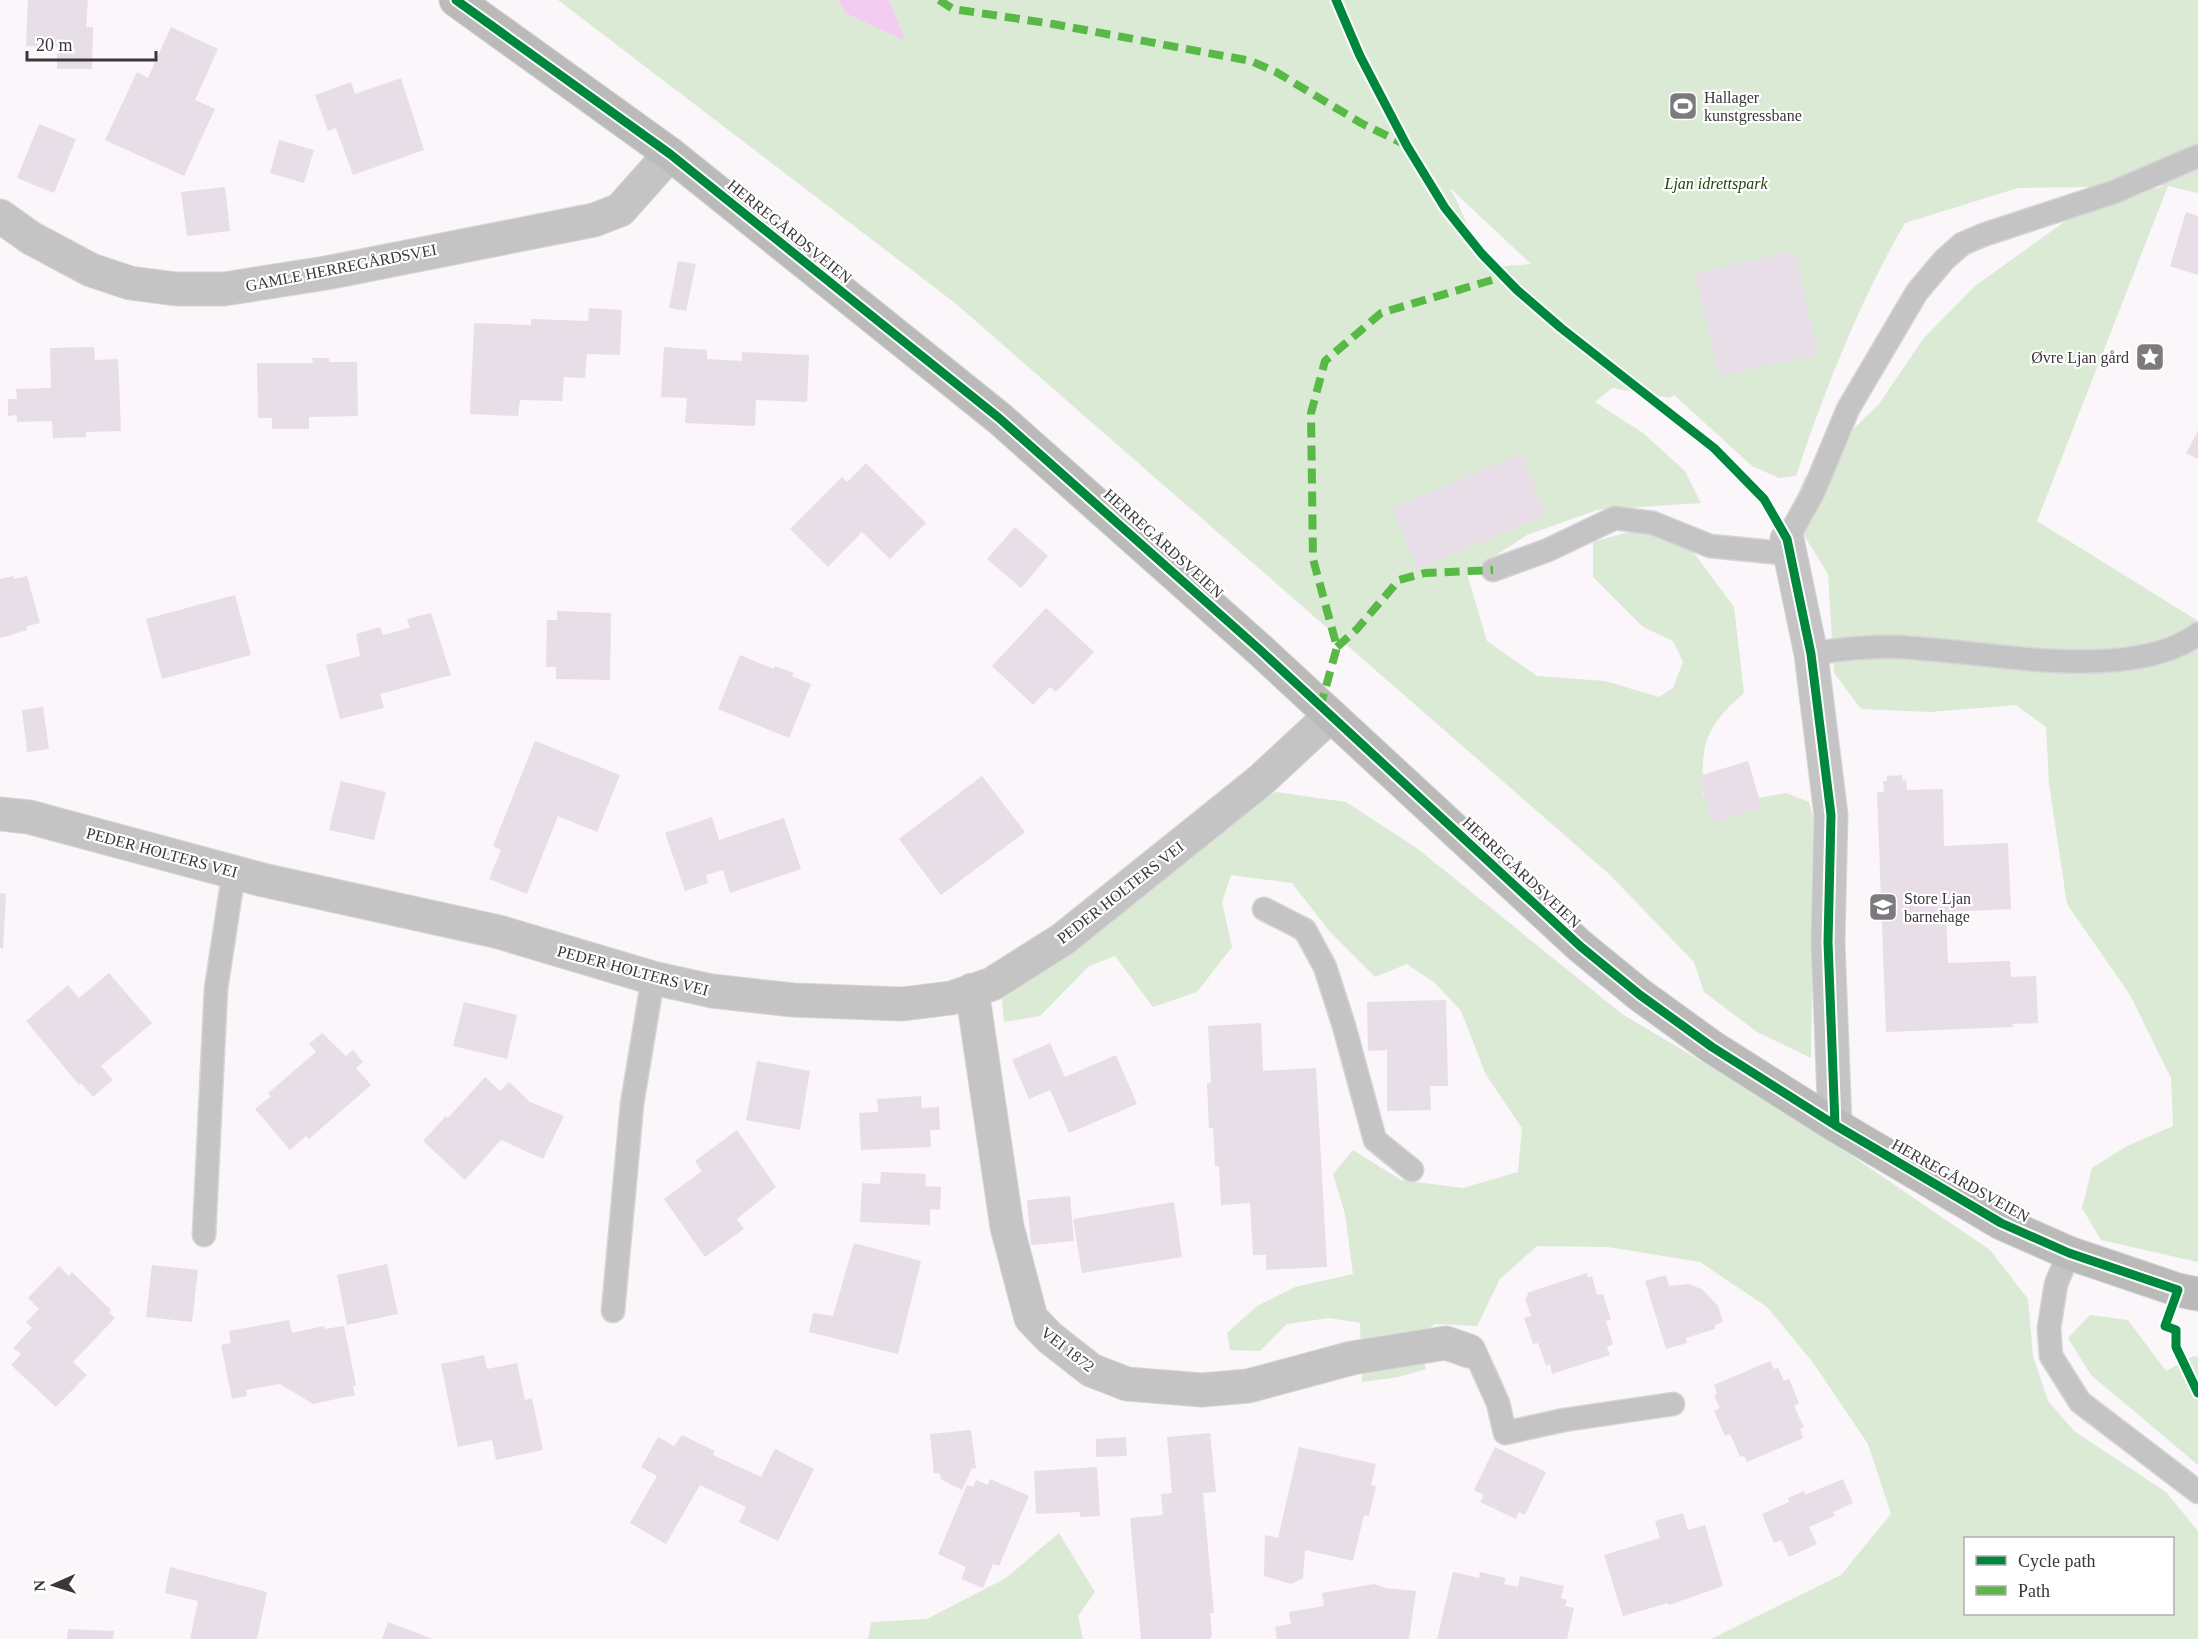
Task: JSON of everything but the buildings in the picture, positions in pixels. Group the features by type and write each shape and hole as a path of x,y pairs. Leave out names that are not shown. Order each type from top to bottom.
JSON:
{"street":[{"name":"HERREGÅRDSVEIEN","path":"456,0 670,154 999,418 1131,532 1598,960 1712,1047 1835,1125 2001,1223 2069,1252 2178,1290 2198,1294"},
{"name":"GAMLE HERREGÅRDSVEI","path":"0,216 31,238 91,270 130,284 176,289 224,289 326,273 594,220 620,210 670,154"},
{"path":"1789,547 1811,654 1831,815 1828,942 1835,1125"},
{"name":"PEDER HOLTERS VEI","path":"0,814 29,816 234,871 499,932 653,978 712,991 764,998 902,1004 951,998 992,984 1063,939 1260,781 1330,716"},
{"name":"VEI 1872","path":"972,990 1007,1227 1031,1318 1049,1337 1091,1370 1127,1384 1202,1390 1248,1386 1352,1359 1446,1343 1469,1351"}],"lane":[{"path":"1493,570 1548,550 1616,518 1653,523 1710,546 1789,547 1848,409 1917,292 1944,260 1962,244 1983,235 2114,192 2198,156"},
{"path":"1811,654 1868,647 1898,647 2064,660 2121,661 2169,650 2198,634"},
{"path":"204,1235 216,989 234,871"},
{"path":"1264,909 1305,930 1325,967 1335,996 1375,1140 1412,1170"},
{"path":"613,1311 632,1104 653,978"},
{"path":"2069,1252 2056,1284 2049,1328 2051,1356 2080,1402 2198,1492"},
{"path":"1469,1351 1475,1352 1498,1403 1505,1433 1564,1420 1673,1404"}],"green space":[{"name":"Ljan idrettspark","path":"558,0 838,0 845,13 905,39 889,0 2198,0 2198,193 2168,186 2037,521 2198,621 2198,1262 2101,1240 2082,1208 2092,1168 2127,1146 2173,1126 2171,1078 2130,995 2067,904 2049,784 2046,727 2016,705 1930,712 1861,709 1834,673 1828,574 1800,529 1795,500 1805,477 1879,404 1923,339 1975,286 2085,207 2165,186 2018,188 1905,223 1888,253 1844,346 1796,476 1779,478 1752,466 1674,395 1670,398 1612,388 1595,402 1643,433 1685,471 1701,503 1597,510 1527,535 1467,574 1487,641 1537,676 1605,681 1659,697 1673,688 1683,662 1673,641 1643,627 1593,577 1593,542 1636,530 1691,549 1734,607 1744,693 1721,716 1708,737 1703,761 1703,794 1730,803 1786,793 1809,802 1819,839 1813,918 1811,1058 1757,1032 1704,992 1694,962 1609,874 955,303","holes":["1449,189 1531,264 1492,267 1475,242 1454,195"]},
{"path":"1276,792 1346,802 1418,849 1622,1014 1798,1119 1990,1250 2028,1299 2033,1356 2048,1401 2074,1431 2166,1492 2198,1531 2198,1639 1711,1639 1841,1575 1891,1514 1868,1444 1814,1364 1767,1307 1700,1262 1608,1247 1537,1246 1500,1279 1477,1326 1435,1324 1417,1337 1426,1369 1399,1377 1362,1382 1360,1323 1329,1318 1287,1324 1260,1351 1230,1350 1227,1333 1257,1306 1295,1287 1353,1274 1345,1214 1333,1174 1353,1150 1401,1180 1463,1188 1518,1172 1522,1128 1486,1075 1461,1011 1435,983 1407,964 1375,977 1330,932 1292,883 1231,875 1222,902 1232,947 1197,992 1153,1007 1115,956 1089,966 1040,1016 1004,1022 1002,999 1020,973 1222,825"},
{"path":"2090,1315 2128,1320 2166,1371 2193,1356 2198,1357 2198,1465 2091,1375 2068,1338"},
{"path":"1059,1533 1095,1592 1078,1616 1083,1639 868,1639 871,1622 927,1619 1006,1578"}],"shaded area":[{"path":"838,0 889,0 906,41 845,13"}],"marked path":[{"path":"939,0 953,9 1053,24 1251,61 1276,72 1361,123 1404,144"},
{"path":"1320,708 1337,647 1313,559 1311,413 1325,361 1381,313 1502,277"},
{"path":"1337,647 1357,629 1399,580 1425,573 1493,570"}],"cycle path":[{"path":"456,0 670,154 999,418 1259,649 1580,946 1640,995 1712,1047 1835,1125 2001,1223 2069,1253 2178,1290 2165,1326 2176,1330 2176,1347 2198,1393"},
{"path":"1336,0 1360,56 1407,146 1445,208 1482,254 1517,290 1561,328 1714,448 1764,499 1787,539 1811,654 1831,815 1828,942 1835,1125"}],"place":[{"name":"Hallager kunstgressbane","path":"1683,106"},
{"name":"Øvre Ljan gård","path":"2150,357"},
{"name":"Store Ljan barnehage","path":"1883,907"}]}
